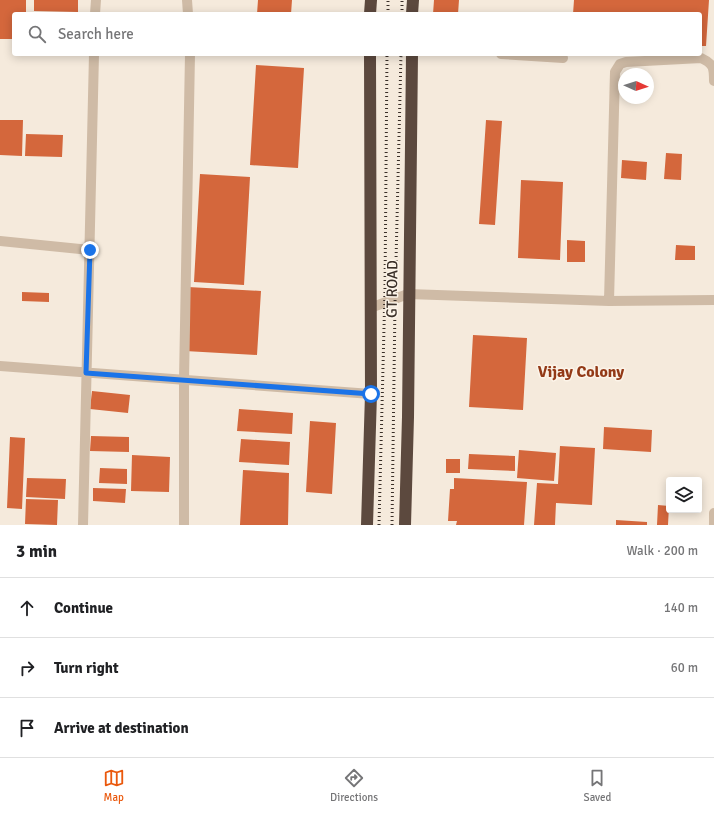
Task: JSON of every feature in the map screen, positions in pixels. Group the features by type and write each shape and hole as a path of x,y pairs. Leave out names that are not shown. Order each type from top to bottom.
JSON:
{"highway":[{"path":"370,0 370,12"},
{"path":"412,0 412,12"},
{"name":"GT ROAD","path":"367,525 371,394 370,56"},
{"name":"GT ROAD","path":"405,525 408,417 408,294 412,56"}],"street":[{"path":"96,0 96,12"},
{"path":"187,0 188,12"},
{"path":"83,525 94,56"},
{"path":"184,525 184,380 190,56"},
{"path":"532,56 563,58"},
{"path":"610,301 615,72 620,64 626,62 701,58 709,62 714,69 714,81"},
{"path":"0,241 90,250"},
{"path":"370,308 408,294 610,301 714,300"},
{"path":"0,366 371,394"},
{"path":"714,513 714,525"}],"building":[{"path":"0,0 26,0 26,12 12,12 12,39 0,39"},
{"path":"34,0 78,0 78,12 34,11"},
{"path":"258,0 292,0 291,12 257,12"},
{"path":"434,0 459,0 458,12 433,12"},
{"path":"574,0 709,0 706,46 702,46 702,12 573,12"},
{"path":"256,65 304,68 298,168 250,165"},
{"path":"0,120 23,120 22,156 0,155"},
{"path":"486,120 502,121 495,225 479,224"},
{"path":"26,134 63,135 62,157 25,156"},
{"path":"666,153 682,154 681,180 664,179"},
{"path":"622,160 647,162 646,180 621,178"},
{"path":"200,174 250,177 244,285 194,282"},
{"path":"521,180 563,182 560,260 518,258"},
{"path":"567,240 585,241 585,262 567,262"},
{"path":"676,245 695,246 695,260 675,260"},
{"path":"188,287 261,291 257,355 185,351"},
{"path":"22,292 49,293 49,302 22,301"},
{"path":"473,335 527,338 523,410 469,407"},
{"path":"92,391 130,395 128,413 90,409"},
{"path":"239,409 293,413 292,434 237,431"},
{"path":"310,421 336,423 332,494 306,492"},
{"path":"604,427 652,430 651,452 603,449"},
{"path":"91,436 129,437 129,452 90,451"},
{"path":"10,437 25,438 22,509 7,508"},
{"path":"241,439 290,442 289,465 239,462"},
{"path":"560,446 595,448 592,505 556,503 555,525 534,525 537,483 558,484"},
{"path":"519,450 556,453 554,481 517,478"},
{"path":"469,454 515,456 515,471 468,469"},
{"path":"132,455 170,457 169,492 131,491"},
{"path":"446,459 460,459 460,473 446,473"},
{"path":"100,468 127,469 127,484 99,483"},
{"path":"243,470 289,473 288,525 240,525"},
{"path":"27,478 66,479 65,499 26,497"},
{"path":"454,478 527,482 524,525 456,525 457,521 448,521 450,489 454,489"},
{"path":"93,488 126,489 125,503 93,501"},
{"path":"26,499 58,500 57,525 25,524"},
{"path":"658,505 666,506 666,513 669,513 668,525 657,525"},
{"path":"616,520 647,522 647,525 616,525"}],"railway":[{"path":"388,0 388,12"},
{"path":"402,0 402,12"},
{"path":"379,525 385,288 387,56"},
{"path":"392,525 395,303 401,56"}],"district":[{"name":"Vijay Colony","path":"581,372"}],"route":[{"path":"90,250 86,373 371,394"}]}
